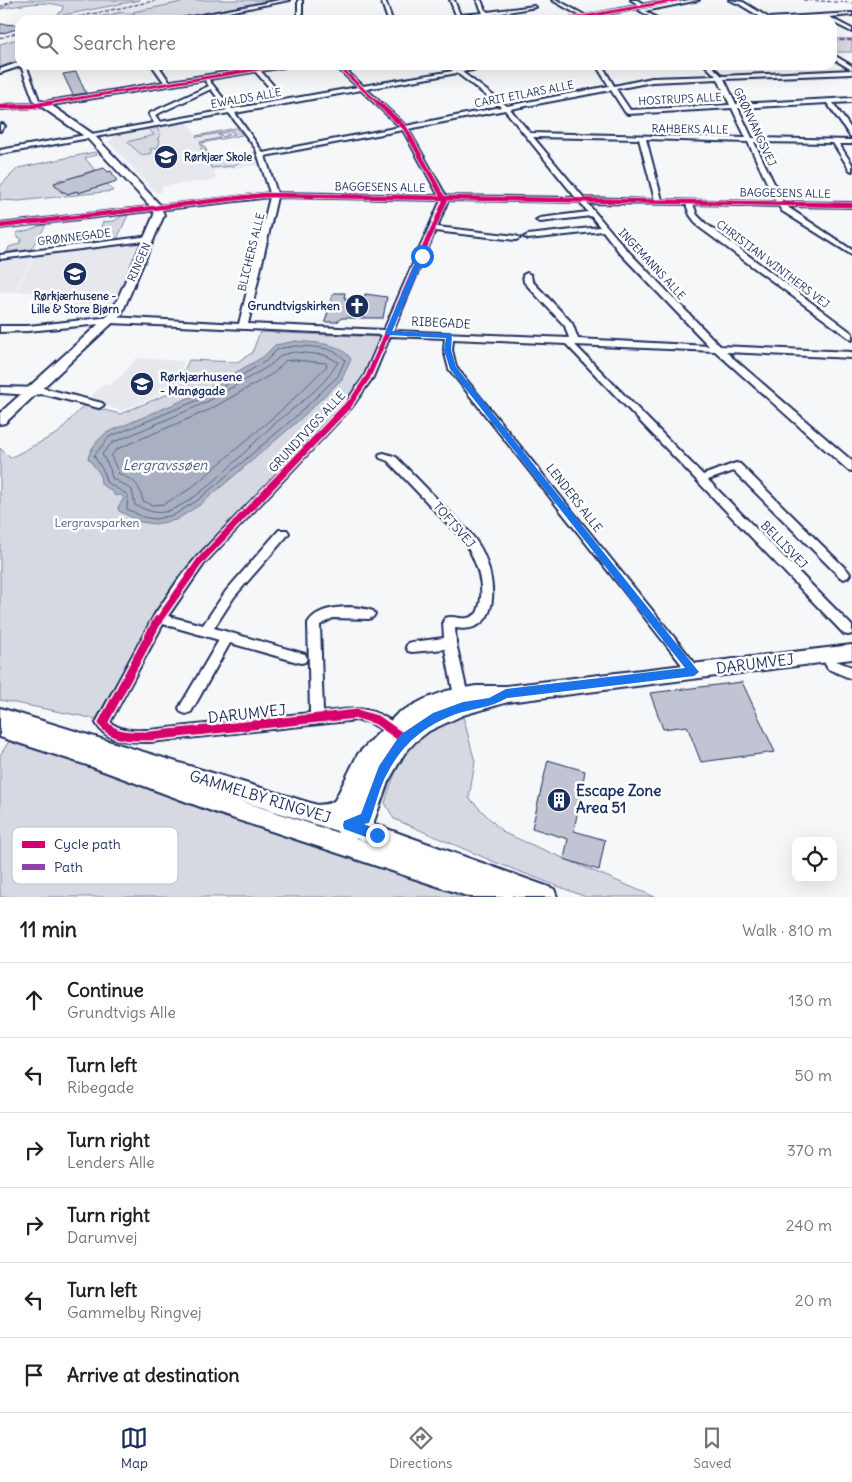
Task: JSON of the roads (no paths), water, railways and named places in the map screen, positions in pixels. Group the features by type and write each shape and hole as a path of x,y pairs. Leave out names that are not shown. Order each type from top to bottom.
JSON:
{"street":[{"path":"203,15 288,0"},
{"path":"300,0 300,15"},
{"path":"383,0 388,15"},
{"path":"452,0 458,15"},
{"path":"479,0 483,11 488,14"},
{"path":"555,0 582,15"},
{"path":"633,0 652,15"},
{"path":"643,8 677,0"},
{"path":"599,15 697,0"},
{"path":"731,0 742,3 761,15"},
{"path":"481,15 534,7 528,3"},
{"path":"824,15 852,14"},
{"path":"837,22 852,31"},
{"path":"837,59 852,68"},
{"path":"0,71 15,66"},
{"path":"24,70 37,101 90,136 157,207"},
{"path":"159,70 168,84"},
{"path":"0,106 42,103 250,70"},
{"path":"257,70 271,86"},
{"path":"342,70 405,128 443,198"},
{"name":"INGEMANNS ALLE","path":"455,70 506,108 603,229 718,349 852,468"},
{"name":"EWALDS ALLE","path":"0,152 468,70"},
{"path":"602,70 614,87"},
{"name":"GRØNVANGSVEJ","path":"713,70 720,77 780,203 852,253"},
{"path":"826,70 831,73"},
{"name":"CARIT ETLARS ALLE","path":"262,155 652,80 852,72"},
{"path":"158,124 152,114 210,84 262,155 274,195"},
{"name":"HOSTRUPS ALLE","path":"614,87 628,112 852,100"},
{"path":"829,101 852,135"},
{"name":"RAHBEKS ALLE","path":"527,135 852,142"},
{"path":"642,137 659,201"},
{"path":"835,142 852,169"},
{"name":"BAGGESENS ALLE","path":"0,226 274,195 852,205"},
{"name":"BLICHERS ALLE","path":"243,326 274,195"},
{"name":"GRUNDTVIGS ALLE","path":"103,726 158,618 181,584 200,561 348,406 368,377 434,229 445,201 443,198"},
{"name":"CHRISTIAN WINTHERS VEJ","path":"689,202 694,215 702,225 852,337"},
{"name":"RINGEN","path":"0,420 112,320 150,238 159,215 157,207"},
{"path":"540,220 591,214"},
{"path":"434,229 516,238"},
{"path":"528,238 603,229"},
{"name":"GRØNNEGADE","path":"0,257 150,238"},
{"name":"BELLISVEJ","path":"527,275 528,282 570,325 571,346 848,630"},
{"name":"RIBEGADE","path":"0,329 32,328 76,322 112,320 852,355"},
{"name":"LENDERS ALLE","path":"449,336 448,350 452,367 694,672"},
{"path":"0,390 43,391 99,405"},
{"name":"TOFTSVEJ","path":"384,456 392,459 465,535 474,547 480,560 487,604 486,612 481,618 468,624 449,622 450,643 462,701"},
{"name":"BELLISVEJ","path":"701,479 736,467 844,574"},
{"path":"206,631 230,594 283,533"},
{"path":"317,719 314,623 320,616 331,612 369,614"},
{"path":"158,618 301,658"},
{"path":"186,708 227,637"},
{"path":"412,647 450,643"},
{"name":"DARUMVEJ","path":"317,815 332,813 342,808 363,762 370,753 393,737 420,709 437,702 462,701 491,692 506,694 852,652"},
{"path":"826,655 832,665 852,673"},
{"name":"DARUMVEJ","path":"103,726 110,732 127,736 150,736 357,714 369,715 393,737"},
{"name":"GAMMELBY RINGVEJ","path":"0,716 317,815 357,822 501,888"},
{"name":"GAMMELBY RINGVEJ","path":"0,730 87,756 217,803 351,847 501,888 546,897"},
{"name":"DARUMVEJ","path":"357,822 363,785 393,737"},
{"path":"217,803 248,805 324,830 334,831 357,822"},
{"path":"351,847 357,822"}],"water":[{"name":"Lergravssøen","path":"296,341 326,344 346,353 351,359 342,379 297,422 201,504 176,520 155,524 141,522 119,511 118,507 124,498 121,495 115,496 112,491 101,484 100,474 88,458 100,438 106,433 200,393 263,357 275,345"}],"railway":[{"path":"0,7 13,0"},
{"path":"88,15 158,0"},
{"path":"803,0 852,3"},
{"path":"0,38 15,34"}],"place":[{"name":"Rørkjær Skole","path":"166,157"},
{"name":"Rørkjærhusene - Lille & Store Bjørn","path":"75,274"},
{"name":"Grundtvigskirken","path":"357,306"},
{"name":"Rørkjærhusene - Manøgade","path":"142,384"},
{"name":"Escape Zone Area 51","path":"559,800"}],"park label":[{"name":"Lergravsparken","path":"97,523"}]}
